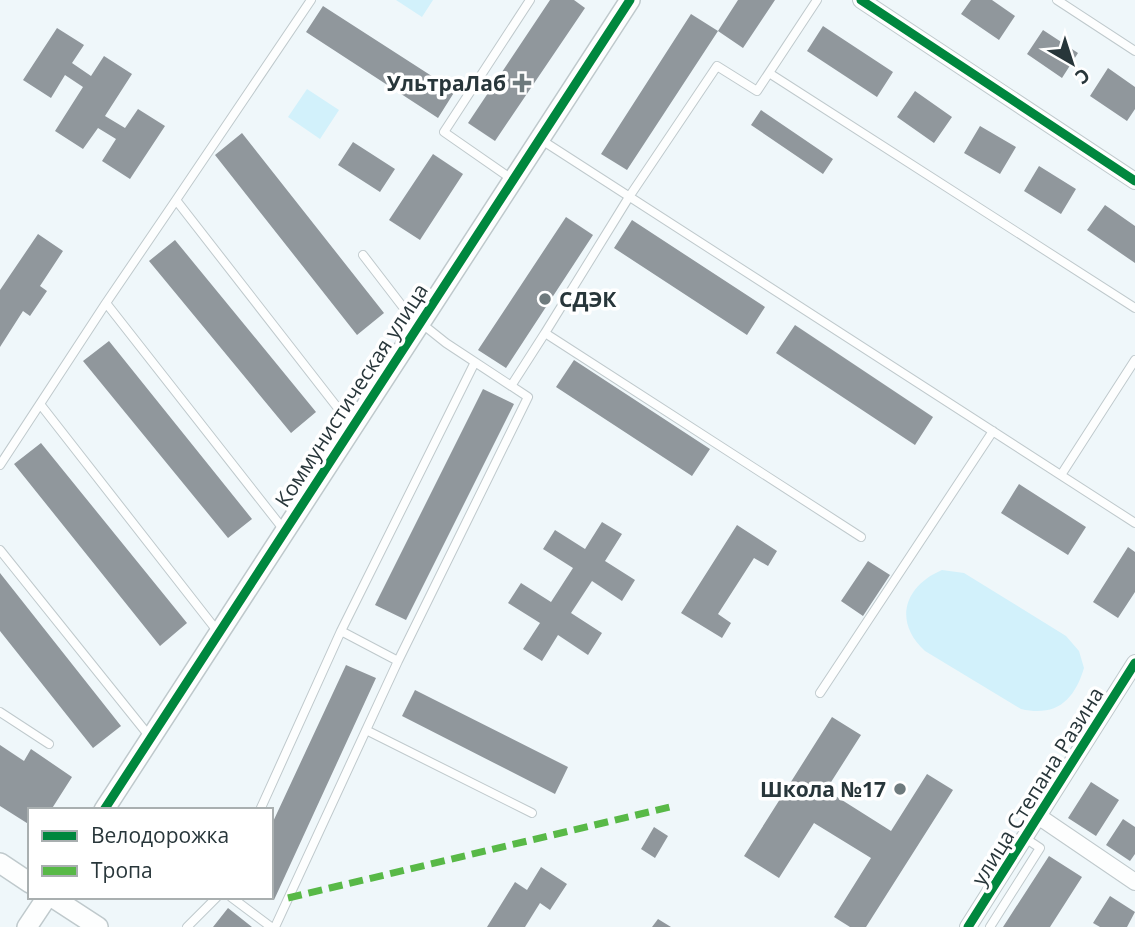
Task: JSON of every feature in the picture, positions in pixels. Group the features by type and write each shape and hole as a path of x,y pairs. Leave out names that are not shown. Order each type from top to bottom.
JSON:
{"street":[{"name":"Коммунистическая улица","path":"105,808 629,0"},
{"path":"861,0 1135,181"},
{"name":"улица Степана Разина","path":"968,927 1135,663"},
{"path":"1038,816 1135,882"},
{"path":"0,863 28,882"},
{"path":"27,927 48,899"},
{"path":"53,899 98,927"}],"lane":[{"path":"0,465 311,0"},
{"path":"513,180 444,132 530,0"},
{"path":"511,386 629,197 717,66 757,91 817,0"},
{"path":"1057,0 1135,51"},
{"path":"769,73 1135,309"},
{"path":"540,139 1135,523"},
{"path":"176,200 352,427"},
{"path":"234,899 273,927 398,661 528,397 406,311 363,255"},
{"path":"106,303 284,530"},
{"path":"545,333 861,537"},
{"path":"1061,475 1135,360"},
{"path":"261,808 341,631 475,362"},
{"path":"40,404 218,632"},
{"path":"820,694 993,431"},
{"path":"0,550 150,737"},
{"path":"341,631 398,661"},
{"path":"0,712 49,744"},
{"path":"366,730 532,813"},
{"path":"990,927 1040,848 1025,838"},
{"path":"187,927 215,899"}],"shaded area":[{"path":"396,0 433,0 422,17"},
{"path":"307,89 339,110 320,139 288,117"},
{"path":"942,570 964,573 1066,636 1079,651 1084,668 1069,698 1044,711 1021,709 925,651 909,628 907,606 919,585"}],"building":[{"path":"550,0 574,0 585,8 495,141 468,123"},
{"path":"738,0 775,0 743,48 718,31"},
{"path":"971,0 992,0 1015,16 999,40 961,14"},
{"path":"323,6 455,91 438,118 306,32"},
{"path":"691,14 718,31 627,170 601,154"},
{"path":"823,26 893,72 877,97 807,51"},
{"path":"57,28 84,45 72,63 91,76 104,56 132,74 105,116 125,128 138,109 165,126 130,179 102,161 116,139 98,128 83,149 55,131 83,87 65,75 51,98 23,80"},
{"path":"1043,30 1078,53 1062,78 1027,54"},
{"path":"1108,68 1135,87 1135,109 1127,121 1090,96"},
{"path":"915,91 952,117 934,143 897,117"},
{"path":"761,110 833,159 823,174 751,125"},
{"path":"980,126 1016,147 1000,174 964,153"},
{"path":"242,133 384,313 357,335 215,155"},
{"path":"353,142 395,169 380,192 338,165"},
{"path":"433,154 463,174 420,240 389,220"},
{"path":"1039,166 1076,189 1061,214 1024,191"},
{"path":"1105,205 1135,226 1135,263 1087,230"},
{"path":"566,217 593,235 506,368 478,350"},
{"path":"632,220 765,307 747,335 614,248"},
{"path":"38,234 63,251 40,286 47,291 30,316 23,311 0,347 0,290"},
{"path":"175,240 316,412 291,433 149,261"},
{"path":"795,325 933,417 915,445 776,353"},
{"path":"109,341 252,519 228,538 83,361"},
{"path":"574,360 710,449 692,476 556,387"},
{"path":"483,389 514,404 406,620 375,605"},
{"path":"41,443 187,623 160,646 14,464"},
{"path":"1019,484 1086,527 1068,555 1001,513"},
{"path":"602,522 622,534 605,561 635,580 622,601 592,581 571,613 602,633 588,655 558,635 542,661 523,649 540,623 508,603 521,583 551,602 573,568 543,549 555,530 585,549"},
{"path":"737,525 777,551 768,566 754,558 718,614 731,623 722,638 681,613"},
{"path":"1128,547 1135,552 1135,592 1118,618 1093,602"},
{"path":"868,561 890,575 863,616 841,601"},
{"path":"0,573 121,726 93,748 0,631"},
{"path":"346,665 376,678 274,900 273,822"},
{"path":"415,690 568,767 555,794 402,716"},
{"path":"832,717 861,735 826,790 891,831 927,774 953,790 866,927 850,927 834,917 871,858 814,823 779,878 744,856"},
{"path":"0,745 24,761 31,749 72,777 52,808 28,808 28,824 0,806"},
{"path":"1091,782 1119,800 1096,836 1068,818"},
{"path":"1123,819 1135,827 1135,854 1130,861 1106,845"},
{"path":"654,827 668,836 655,858 641,849"},
{"path":"1049,856 1082,877 1050,927 1003,927"},
{"path":"541,867 567,884 550,910 540,903 525,927 487,927 515,882 527,890"},
{"path":"1110,896 1135,912 1127,927 1100,927 1093,923"},
{"path":"228,908 252,927 213,927"},
{"path":"658,919 671,927 652,927"}],"marked path":[{"path":"288,898 670,807"}],"cycle path":[{"path":"105,808 630,0"},
{"path":"861,0 1135,181"},
{"path":"968,927 1135,663"}],"place":[{"name":"УльтраЛаб","path":"522,83"},
{"name":"СДЭК","path":"545,299"},
{"name":"Школа №17","path":"900,789"}]}
